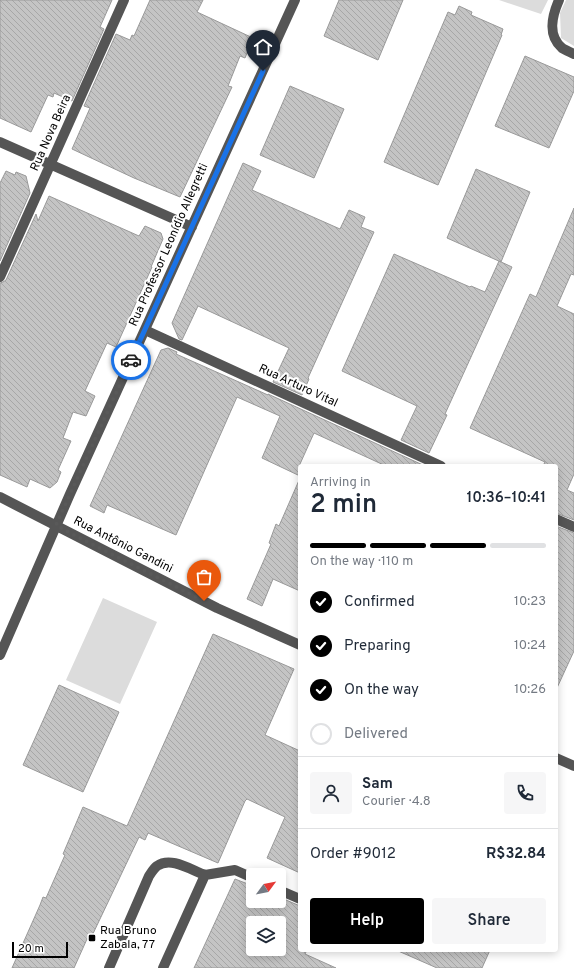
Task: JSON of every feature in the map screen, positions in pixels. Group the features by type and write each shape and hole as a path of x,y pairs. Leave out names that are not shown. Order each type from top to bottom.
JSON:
{"street":[{"name":"Rua Nova Beira","path":"0,277 124,0"},
{"name":"Rua Professor Leonídio Allegretti","path":"0,655 56,525 295,0"},
{"path":"559,0 555,9 552,35 562,48 574,54"},
{"path":"0,142 192,227"},
{"name":"Rua Arturo Vital","path":"145,330 437,464"},
{"name":"Rua Antônio Gandini","path":"0,497 217,608 298,644"},
{"path":"558,520 574,527"},
{"path":"558,759 574,766"},
{"path":"109,968 149,876 156,866 166,862 174,863 205,875 236,870 246,875"},
{"path":"163,968 205,875"},
{"path":"286,893 298,898"}],"shaded area":[{"path":"499,0 548,0 541,14"},
{"path":"566,0 574,0 574,46 561,38 560,13"},
{"path":"103,598 157,622 120,704 66,680"}],"building":[{"path":"0,0 112,0 100,27 104,29 72,101 54,93 53,97 48,95 31,132 0,118"},
{"path":"150,0 203,0 197,12 253,38 245,58 240,56 228,86 232,87 180,197 134,178 72,149 90,108 84,106 116,34 130,40 132,35 134,36"},
{"path":"339,0 403,0 378,60 324,36"},
{"path":"459,6 472,12 471,15 503,29 502,35 438,185 384,162 448,12 455,15"},
{"path":"525,56 574,77 574,91 549,148 495,126"},
{"path":"290,86 344,109 314,178 260,155"},
{"path":"243,163 261,171 252,190 340,229 349,210 365,217 361,227 374,232 308,378 309,379 302,395 273,382 289,348 198,306 182,340 179,339 172,323"},
{"path":"476,169 530,192 501,262 447,238"},
{"path":"6,171 15,175 16,172 26,176 30,193 0,261 0,183"},
{"path":"49,196 139,236 145,226 161,233 163,239 116,347 107,343 85,391 95,396 86,416 73,412 63,438 71,441 58,470 61,472 57,482 50,488 30,479 27,487 0,475 0,283 6,280 36,214 38,221"},
{"path":"574,208 574,275 571,274 557,306 574,314 574,474 567,490 574,493 574,520 558,514 558,464 544,464 545,462 470,428 530,294 536,297"},
{"path":"394,254 485,292 499,261 512,267 445,414 447,415 429,453 401,440 417,406 342,371"},
{"path":"168,348 177,352 176,354 268,394 421,464 382,464 314,433 300,464 298,464 298,475 262,458 280,416 237,397 176,535 107,505 104,513 90,506 161,350"},
{"path":"298,483 298,590 273,579 262,606 247,599 271,544 269,543 276,524 279,526"},
{"path":"558,527 574,533 574,651 558,686"},
{"path":"213,634 294,669 265,735 298,750 298,872 267,858 285,817 247,799 218,863 148,833 145,840 139,837 90,940 87,939 74,968 12,968 43,897 46,898 65,855 63,854 83,807 127,826"},
{"path":"59,685 119,712 83,792 23,765"},
{"path":"235,879 246,883 246,908 286,908 286,900 298,905 298,952 306,952 305,954 336,968 194,968"},
{"path":"401,952 489,952 482,968 437,968"}],"way so far":[{"path":"131,360 56,525 204,601"}],"place":[{"name":"Rua Bruno Zabala, 77","path":"92,938"}],"route":[{"path":"131,360 263,71"}]}
